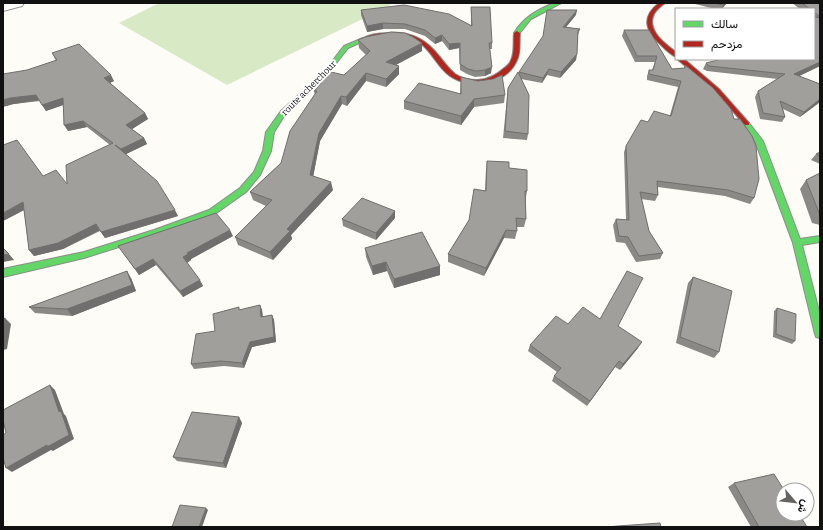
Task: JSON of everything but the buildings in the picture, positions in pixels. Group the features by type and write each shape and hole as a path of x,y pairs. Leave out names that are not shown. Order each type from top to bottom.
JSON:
{"street":[{"path":"3,7 18,3"},
{"name":"route acherchour","path":"3,273 84,255 157,232 212,212 243,190 258,173 267,150 270,132 283,112 325,74 346,47 360,40 374,36 391,34 407,35 419,40 432,50 452,74 464,80 478,83 491,81 504,72 514,62 517,49 517,34 522,24 535,13 558,3"},
{"path":"662,3 651,14 649,21 651,31 662,44 675,54"},
{"path":"681,60 717,90 744,120 759,141 796,243 820,334"},
{"path":"796,243 820,239"}],"green space":[{"path":"159,3 393,3 227,85 119,23"}],"traffic: fast":[{"path":"517,33 529,18 558,3"},
{"path":"3,273 84,255 157,232 212,212 243,190 257,173 267,151 270,132 283,112 325,74 346,47 365,39"},
{"path":"747,124 759,141 797,243 820,334"},
{"path":"797,243 820,239"}],"traffic: jam":[{"path":"662,3 651,14 649,20 650,26 656,38 675,54"},
{"path":"365,39 392,34 412,37 424,43 453,75 467,81 481,82 494,79 513,63 516,54 517,33"},
{"path":"681,60 717,90 747,124"}]}
